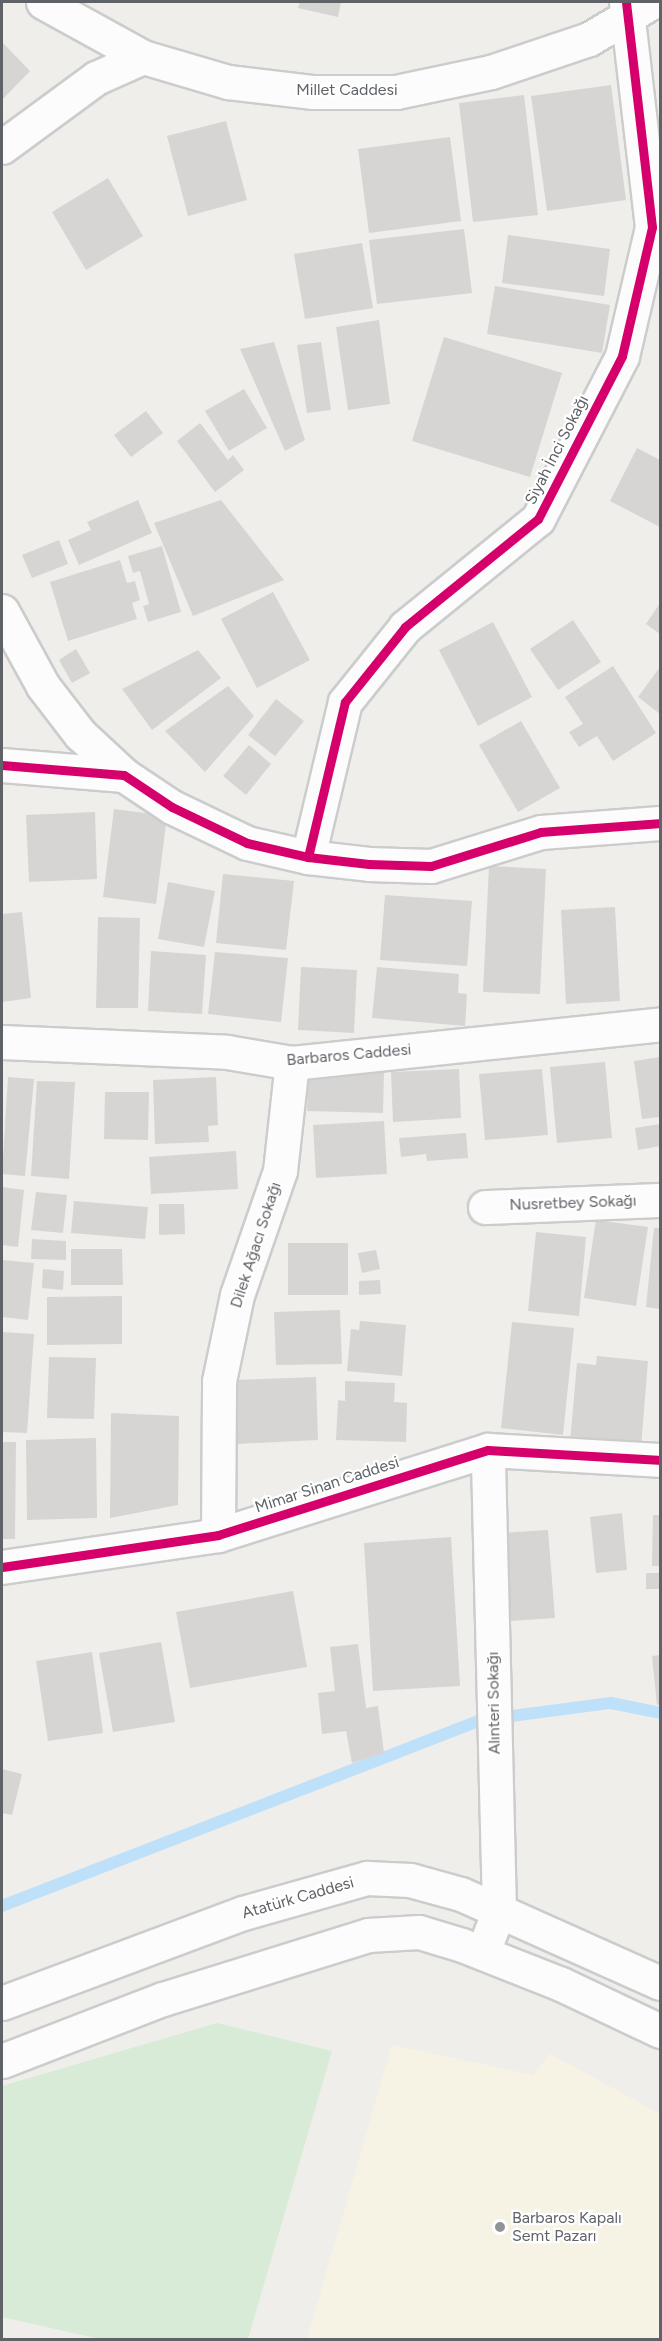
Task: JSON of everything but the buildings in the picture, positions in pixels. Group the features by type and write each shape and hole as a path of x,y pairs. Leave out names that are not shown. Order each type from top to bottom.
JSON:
{"street":[{"name":"Millet Caddesi","path":"43,2 143,57 228,82 313,92 396,92 491,72 590,39 636,6"},
{"name":"Siyah İnci Sokağı","path":"308,857 345,702 405,627 538,519 622,356 652,227 636,6"},
{"path":"2,147 96,78 143,57"},
{"path":"2,611 43,686 80,734 124,775 172,807 247,843 308,857 431,866 541,832 660,824"},
{"path":"2,765 124,775"},
{"name":"Barbaros Caddesi","path":"2,1042 227,1052 292,1063 660,1024"},
{"name":"Dilek Ağacı Sokağı","path":"218,1535 219,1381 237,1295 280,1170 292,1063"},
{"name":"Nusretbey Sokağı","path":"485,1207 660,1200"},
{"name":"Mimar Sinan Caddesi","path":"2,1567 218,1535 488,1450 660,1460"},
{"name":"Alınteri Sokağı","path":"483,1953 499,1910 488,1450"},
{"name":"Atatürk Caddesi","path":"2,2003 243,1913 367,1878 410,1880 499,1910 660,1983"},
{"path":"2,2061 163,1999 368,1935 419,1932 483,1953 660,2031"}],"shaded area":[{"name":"Barbaros Kapalı Semt Pazarı","path":"392,2045 533,2075 550,2054 660,2114 660,2339 307,2339"}],"green space":[{"path":"217,2023 332,2051 248,2339 100,2339 2,2317 2,2086"}],"waterway":[{"path":"2,1906 481,1720 611,1703 660,1713"}],"cycle path":[{"path":"308,857 345,702 405,627 538,519 622,356 652,227 626,2"},
{"path":"2,765 124,775 172,807 247,843 308,857 369,864 431,866 541,832 660,823"},
{"path":"2,1567 218,1535 488,1450 660,1460"}],"place":[{"name":"Barbaros Kapalı Semt Pazarı","path":"500,2227"}]}
